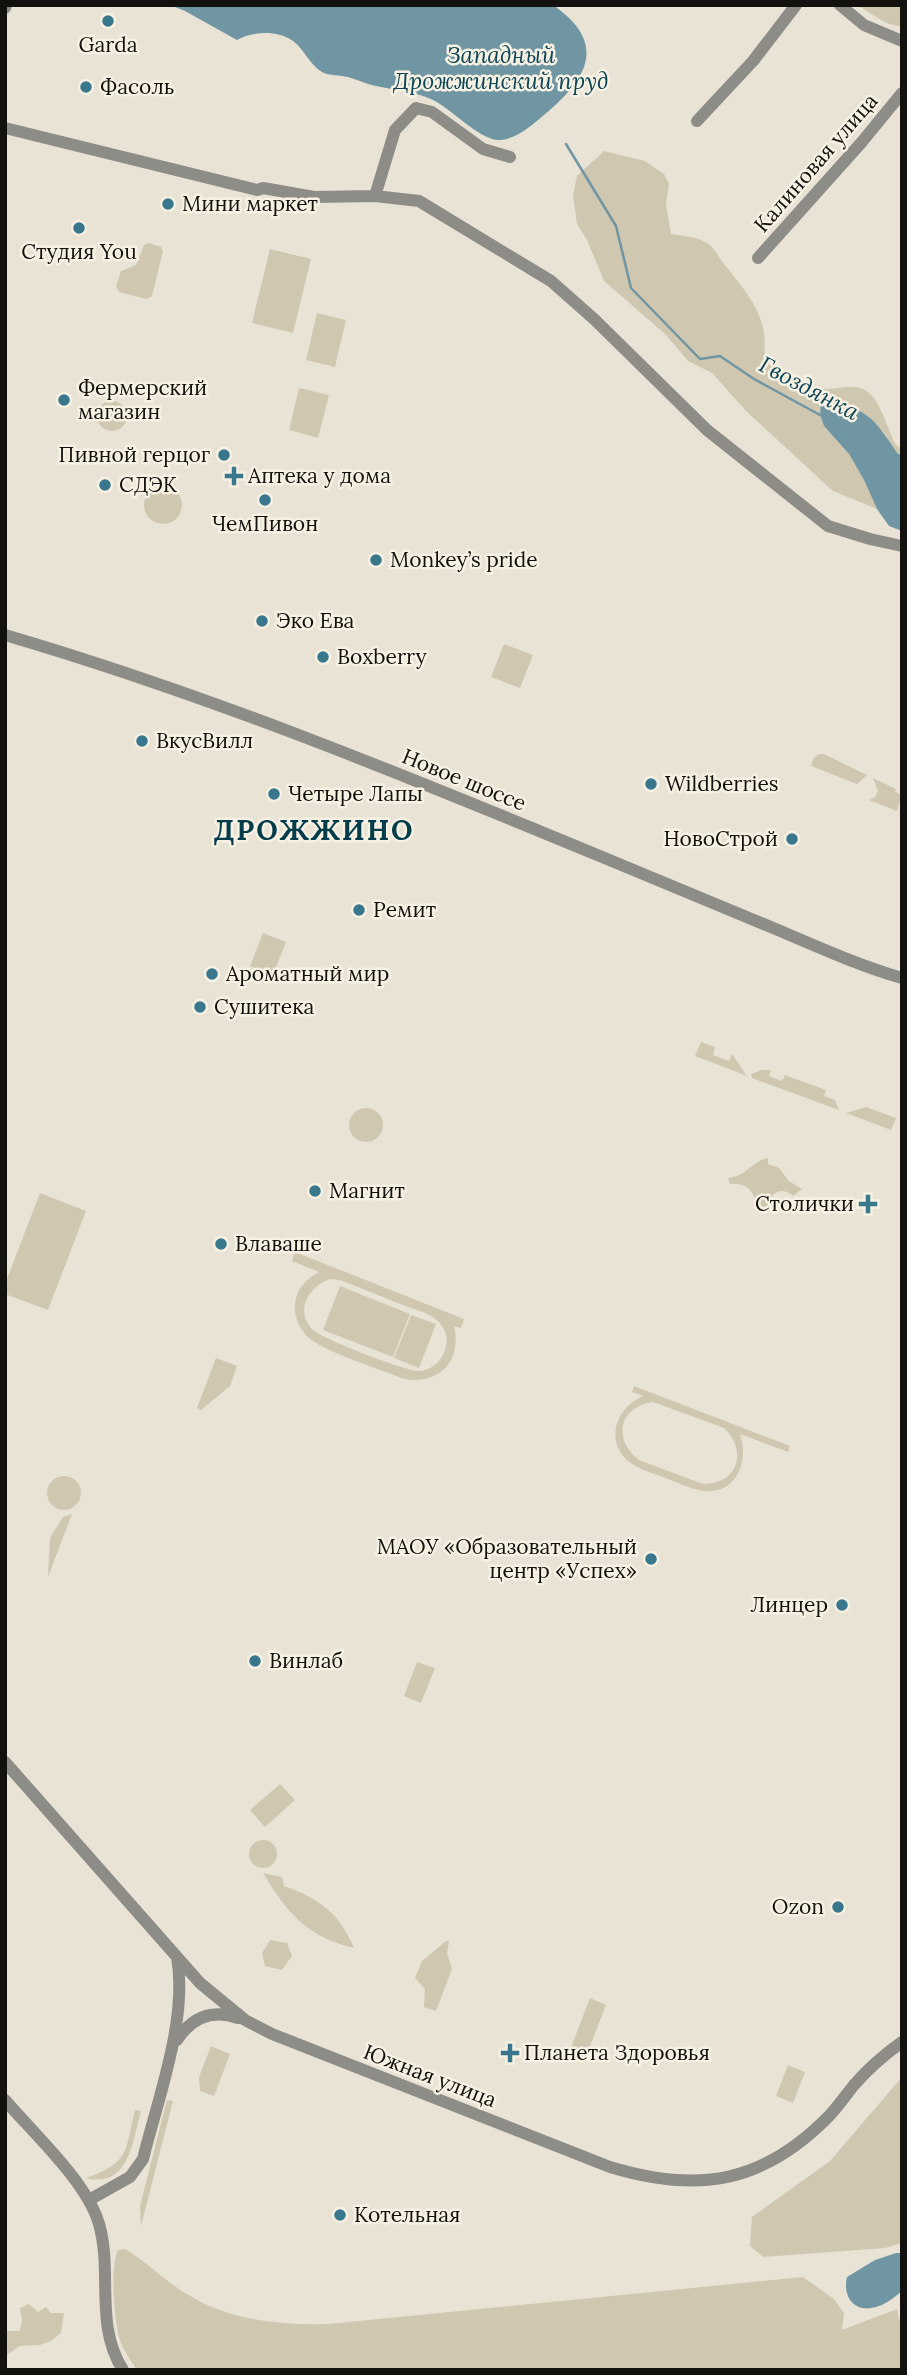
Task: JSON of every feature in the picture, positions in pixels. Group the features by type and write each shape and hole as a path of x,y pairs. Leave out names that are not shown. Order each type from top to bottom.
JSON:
{"street":[{"path":"697,121 753,61 796,5"},
{"path":"840,5 864,25 902,41"},
{"name":"Калиновая улица","path":"758,258 902,93"},
{"path":"375,196 395,130 416,108 432,112 483,149 510,157"},
{"path":"5,128 257,190 263,188 314,197 375,196 419,201 551,281 594,319 707,430 770,477 828,526 902,547"},
{"name":"Новое шоссе","path":"5,635 176,689 297,735 503,816 801,940 902,978"},
{"name":"Южная улица","path":"5,1762 200,1983 245,2020 272,2034 610,2167 661,2180 687,2182 714,2180 762,2167 812,2133 855,2084 902,2042"},
{"path":"89,2200 130,2177 143,2159 178,2016 180,1975 177,1956"},
{"path":"178,2016 189,1994 200,1983"},
{"path":"169,2056 186,2026 201,2016 212,2013 228,2014 245,2020"},
{"path":"5,2100 89,2200 98,2221 104,2248 109,2339 123,2370"}],"shaded area":[{"path":"857,5 902,5 902,27 886,23"},
{"path":"604,151 645,161 664,174 669,184 666,204 671,234 699,239 715,251 754,305 762,323 766,357 774,369 804,385 828,389 859,388 874,398 896,445 902,449 902,455 898,454 883,431 822,401 820,415 824,426 849,454 877,509 833,491 747,412 712,373 688,361 665,334 604,281 587,240 577,224 573,195 577,176"},
{"path":"149,243 161,247 163,251 152,296 146,299 119,292 116,286 121,271 136,265 144,245"},
{"path":"270,249 311,259 293,333 252,323"},
{"path":"317,313 346,320 335,367 306,360"},
{"path":"299,388 329,395 318,438 289,430"},
{"path":"112,401 123,405 127,416 123,427 112,431 101,427 97,416 101,405"},
{"path":"163,486 176,492 182,505 176,518 163,524 150,518 144,505 150,492"},
{"path":"504,644 533,655 520,688 491,677"},
{"path":"820,754 867,775 857,784 811,766 814,757"},
{"path":"873,778 896,789 895,792 902,795 897,811 869,800 875,797 878,791"},
{"path":"263,933 286,942 273,975 250,966"},
{"path":"701,1042 715,1047 713,1055 729,1061 732,1054 747,1076 695,1056"},
{"path":"771,1070 769,1076 782,1081 785,1075 826,1090 824,1096 835,1100 839,1110 752,1078 751,1074"},
{"path":"866,1107 896,1118 891,1130 846,1113"},
{"path":"366,1108 378,1113 383,1125 378,1137 366,1142 354,1137 349,1125 354,1113"},
{"path":"768,1158 768,1164 779,1168 789,1181 802,1189 793,1196 785,1191 777,1192 771,1198 769,1207 756,1206 754,1196 748,1188 740,1184 730,1184 728,1178 740,1175"},
{"path":"40,1193 86,1211 48,1310 5,1294 5,1284"},
{"path":"295,1252 464,1319 461,1328 454,1326 455,1350 446,1368 428,1378 404,1379 340,1355 309,1338 300,1327 295,1305 302,1285 319,1272 292,1261","holes":["330,1279 340,1280 434,1318 443,1327 446,1338 441,1359 426,1370 413,1370 347,1347 312,1329 304,1314 307,1299 323,1282"]},
{"path":"340,1286 410,1314 393,1357 323,1330"},
{"path":"411,1315 436,1324 419,1368 394,1358"},
{"path":"216,1358 237,1366 230,1386 201,1410 197,1408"},
{"path":"634,1386 790,1446 788,1452 740,1434 742,1464 733,1481 716,1490 694,1489 636,1466 621,1453 615,1434 620,1416 634,1401 643,1396 632,1392","holes":["653,1402 724,1428 736,1446 736,1465 724,1479 703,1484 639,1460 630,1452 623,1434 623,1425 633,1410"]},
{"path":"64,1476 76,1481 81,1493 76,1505 64,1510 52,1505 47,1493 52,1481"},
{"path":"72,1514 48,1577 50,1538 63,1517"},
{"path":"417,1662 435,1668 421,1703 404,1696"},
{"path":"280,1784 295,1800 265,1827 250,1810"},
{"path":"263,1840 273,1844 277,1854 273,1864 263,1868 253,1864 249,1854 253,1844"},
{"path":"263,1873 282,1877 284,1886 308,1896 327,1909 342,1926 354,1948 323,1937 300,1921 281,1900"},
{"path":"270,1940 287,1943 292,1956 282,1970 265,1966 262,1953"},
{"path":"449,1941 447,1954 452,1969 436,2011 424,2007 425,1989 415,1978 422,1961"},
{"path":"590,1998 606,2005 586,2056 570,2050"},
{"path":"211,2046 230,2054 214,2096 200,2091 199,2077"},
{"path":"788,2065 805,2072 793,2103 776,2096"},
{"path":"902,2077 902,2243 885,2248 763,2257 750,2246 752,2217 830,2161"},
{"path":"167,2100 173,2101 141,2226 140,2206"},
{"path":"135,2110 141,2111 127,2160 112,2176 86,2178 118,2161 127,2146"},
{"path":"125,2249 179,2289 203,2303 238,2316 292,2324 329,2324 803,2277 834,2299 844,2313 842,2330 897,2309 899,2319 902,2320 902,2370 137,2370 121,2344 115,2308 116,2258 118,2250"},
{"path":"29,2304 38,2312 46,2307 51,2313 64,2313 61,2333 51,2341 40,2345 20,2346 5,2356 5,2331 20,2331 20,2308"}],"water":[{"name":"Западный Дрожжинский пруд","path":"170,5 553,5 570,19 581,34 586,47 586,61 581,75 559,102 523,131 511,138 498,140 473,129 431,99 322,72 297,44 287,37 265,33 237,40"},
{"path":"821,401 859,410 875,423 898,454 902,455 902,531 889,526 877,509 849,454 824,426 820,415"},
{"path":"902,2253 902,2291 885,2304 871,2308 852,2303 847,2292 847,2277 875,2260"}],"waterway":[{"name":"Гвоздянка","path":"566,144 616,226 631,288 700,359 720,356 754,379 820,415"}],"place":[{"name":"Garda","path":"108,21"},
{"name":"Фасоль","path":"86,87"},
{"name":"Мини маркет","path":"168,204"},
{"name":"Студия You","path":"79,228"},
{"name":"Фермерский магазин","path":"64,400"},
{"name":"Пивной герцог","path":"224,455"},
{"name":"Аптека у дома","path":"234,476"},
{"name":"СДЭК","path":"105,485"},
{"name":"ЧемПивон","path":"265,500"},
{"name":"Monkey’s pride","path":"376,560"},
{"name":"Эко Ева","path":"262,621"},
{"name":"Boxberry","path":"323,657"},
{"name":"ВкусВилл","path":"142,741"},
{"name":"Wildberries","path":"651,784"},
{"name":"Четыре Лапы","path":"274,794"},
{"name":"НовоСтрой","path":"792,839"},
{"name":"Ремит","path":"359,910"},
{"name":"Ароматный мир","path":"212,974"},
{"name":"Сушитека","path":"200,1007"},
{"name":"Магнит","path":"315,1191"},
{"name":"Столички","path":"868,1204"},
{"name":"Влаваше","path":"221,1244"},
{"name":"МАОУ «Образовательный центр «Успех»","path":"651,1559"},
{"name":"Линцер","path":"842,1605"},
{"name":"Винлаб","path":"255,1661"},
{"name":"Ozon","path":"838,1907"},
{"name":"Планета Здоровья","path":"510,2053"},
{"name":"Котельная","path":"340,2215"}],"district":[{"name":"ДРОЖЖИНО","path":"314,830"}]}
